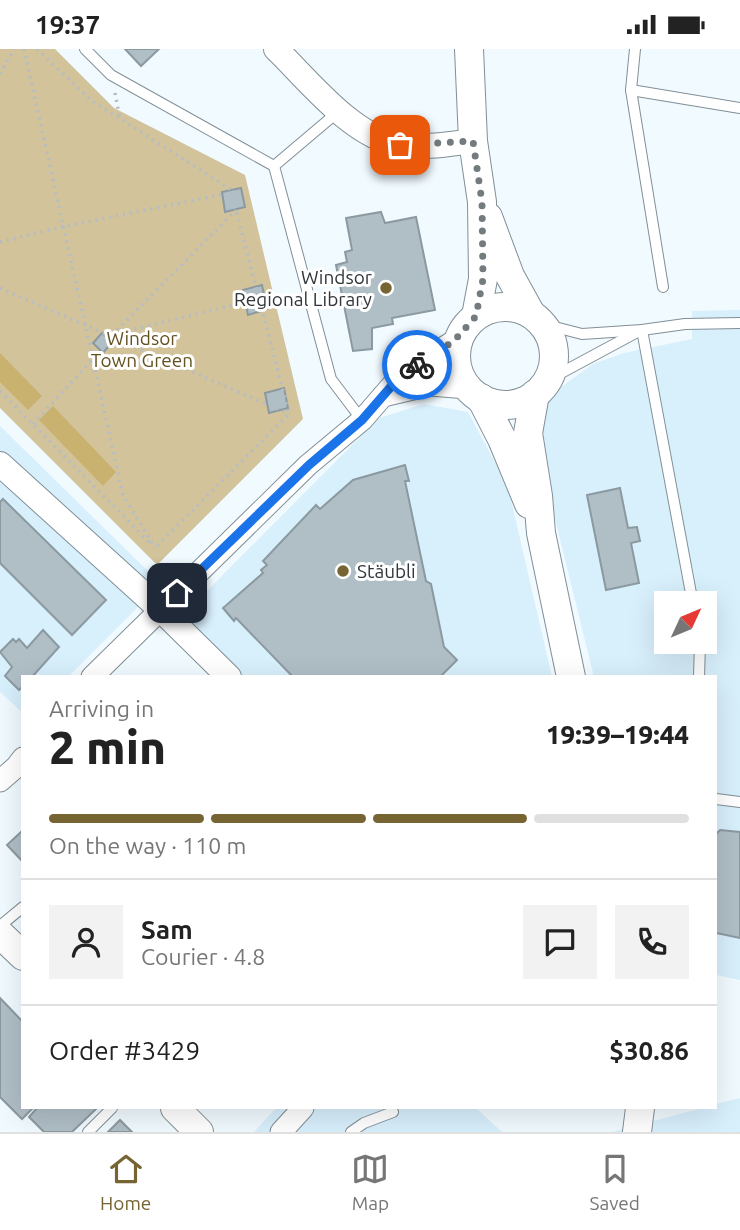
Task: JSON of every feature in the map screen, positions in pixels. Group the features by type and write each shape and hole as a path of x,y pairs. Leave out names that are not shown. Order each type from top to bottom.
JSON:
{"main road":[{"path":"468,49 473,141 482,202 483,279 468,325 456,348 456,362 460,376 474,393 502,439 541,533"},
{"path":"482,202 510,276 550,337 554,352 553,366 541,387 528,433 541,533 571,675"},
{"path":"468,325 489,309 503,306 517,308 537,319"},
{"path":"474,393 494,404 509,405 523,401 541,387"},
{"path":"0,934 21,954"},
{"path":"176,1109 199,1132"},
{"path":"637,1132 640,1109"}],"street":[{"path":"276,49 339,111 364,131 384,141 400,145 473,141"},
{"path":"94,675 309,465 362,420 410,369 454,341 468,325"},
{"path":"381,397 430,385 474,393"},
{"path":"0,464 160,609 227,675"},
{"path":"0,781 21,761"},
{"path":"281,1132 302,1109"}],"lane":[{"path":"85,49 111,75 274,166 331,379 362,420"},
{"path":"635,49 632,90 663,287"},
{"path":"632,90 740,108"},
{"path":"274,166 339,111"},
{"path":"537,319 582,334 685,324 740,323"},
{"path":"541,387 642,330"},
{"path":"642,330 691,591"},
{"path":"699,675 700,655"},
{"path":"717,799 740,802"},
{"path":"0,926 21,909"},
{"path":"88,1132 111,1109"},
{"path":"351,1132 364,1123 393,1112"}],"path":[{"path":"1,72 14,49"},
{"path":"24,49 123,495 155,548"},
{"path":"37,49 92,101 235,192"},
{"path":"0,242 235,192"},
{"path":"235,192 236,210 289,414"},
{"path":"112,335 236,210"},
{"path":"0,288 289,414"},
{"path":"112,335 260,299"},
{"path":"33,424 92,360"},
{"path":"0,391 155,548"},
{"path":"155,548 289,414"}],"shaded area":[{"path":"740,310 740,980 717,975 717,675 594,675 537,446 538,418 553,393 593,364 624,353 692,339 692,311"},
{"path":"0,353 42,396 28,410 0,382"},
{"path":"424,404 468,412 508,487 552,675 242,675 181,617 379,418"},
{"path":"53,406 116,472 103,486 39,420"},
{"path":"0,426 161,584 70,675 21,675 21,711 0,692"},
{"path":"740,1098 740,1132 612,1132 698,1109 717,1109 717,1104"},
{"path":"275,1109 477,1109 502,1132 254,1132"}],"green space":[{"name":"Windsor Town Green","path":"0,49 55,49 114,108 245,175 303,419 157,565 0,408"}],"building":[{"path":"125,49 159,49 141,66"},
{"path":"241,188 245,207 225,212 222,192"},
{"name":"Windsor Regional Library","path":"381,212 385,223 416,217 435,310 392,318 393,324 372,328 372,349 353,351 336,265 347,262 345,252 352,250 346,218"},
{"path":"262,285 267,309 248,315 243,290"},
{"path":"102,333 112,342 103,353 93,343"},
{"path":"284,388 288,408 269,413 265,393"},
{"name":"Stäubli","path":"405,465 409,481 405,481 426,581 431,584 444,647 457,660 442,675 291,675 223,608 263,573 261,570 267,565 263,561 316,505 320,509 353,480"},
{"path":"620,488 628,528 637,527 640,541 631,543 639,583 606,590 587,495"},
{"path":"3,499 106,600 72,635 0,563 0,502"},
{"path":"43,630 59,647 34,675 21,675 19,690 5,676 12,667 0,652 13,639 16,642 19,639 27,648"},
{"path":"720,830 740,832 740,938 717,933 717,833"},
{"path":"21,832 21,860 7,845"},
{"path":"0,998 21,1020 21,1109 32,1109 22,1119 0,1097"},
{"path":"36,1109 96,1109 72,1132 44,1132 29,1117"},
{"path":"120,1120 132,1132 108,1132"}],"way so far":[{"path":"400,145 473,141 482,202 483,279 476,316 454,341 417,365"}],"place":[{"name":"Windsor Regional Library","path":"386,288"},
{"name":"Stäubli","path":"343,571"}],"route":[{"path":"177,593 309,465 362,420 395,382 417,365"}]}
